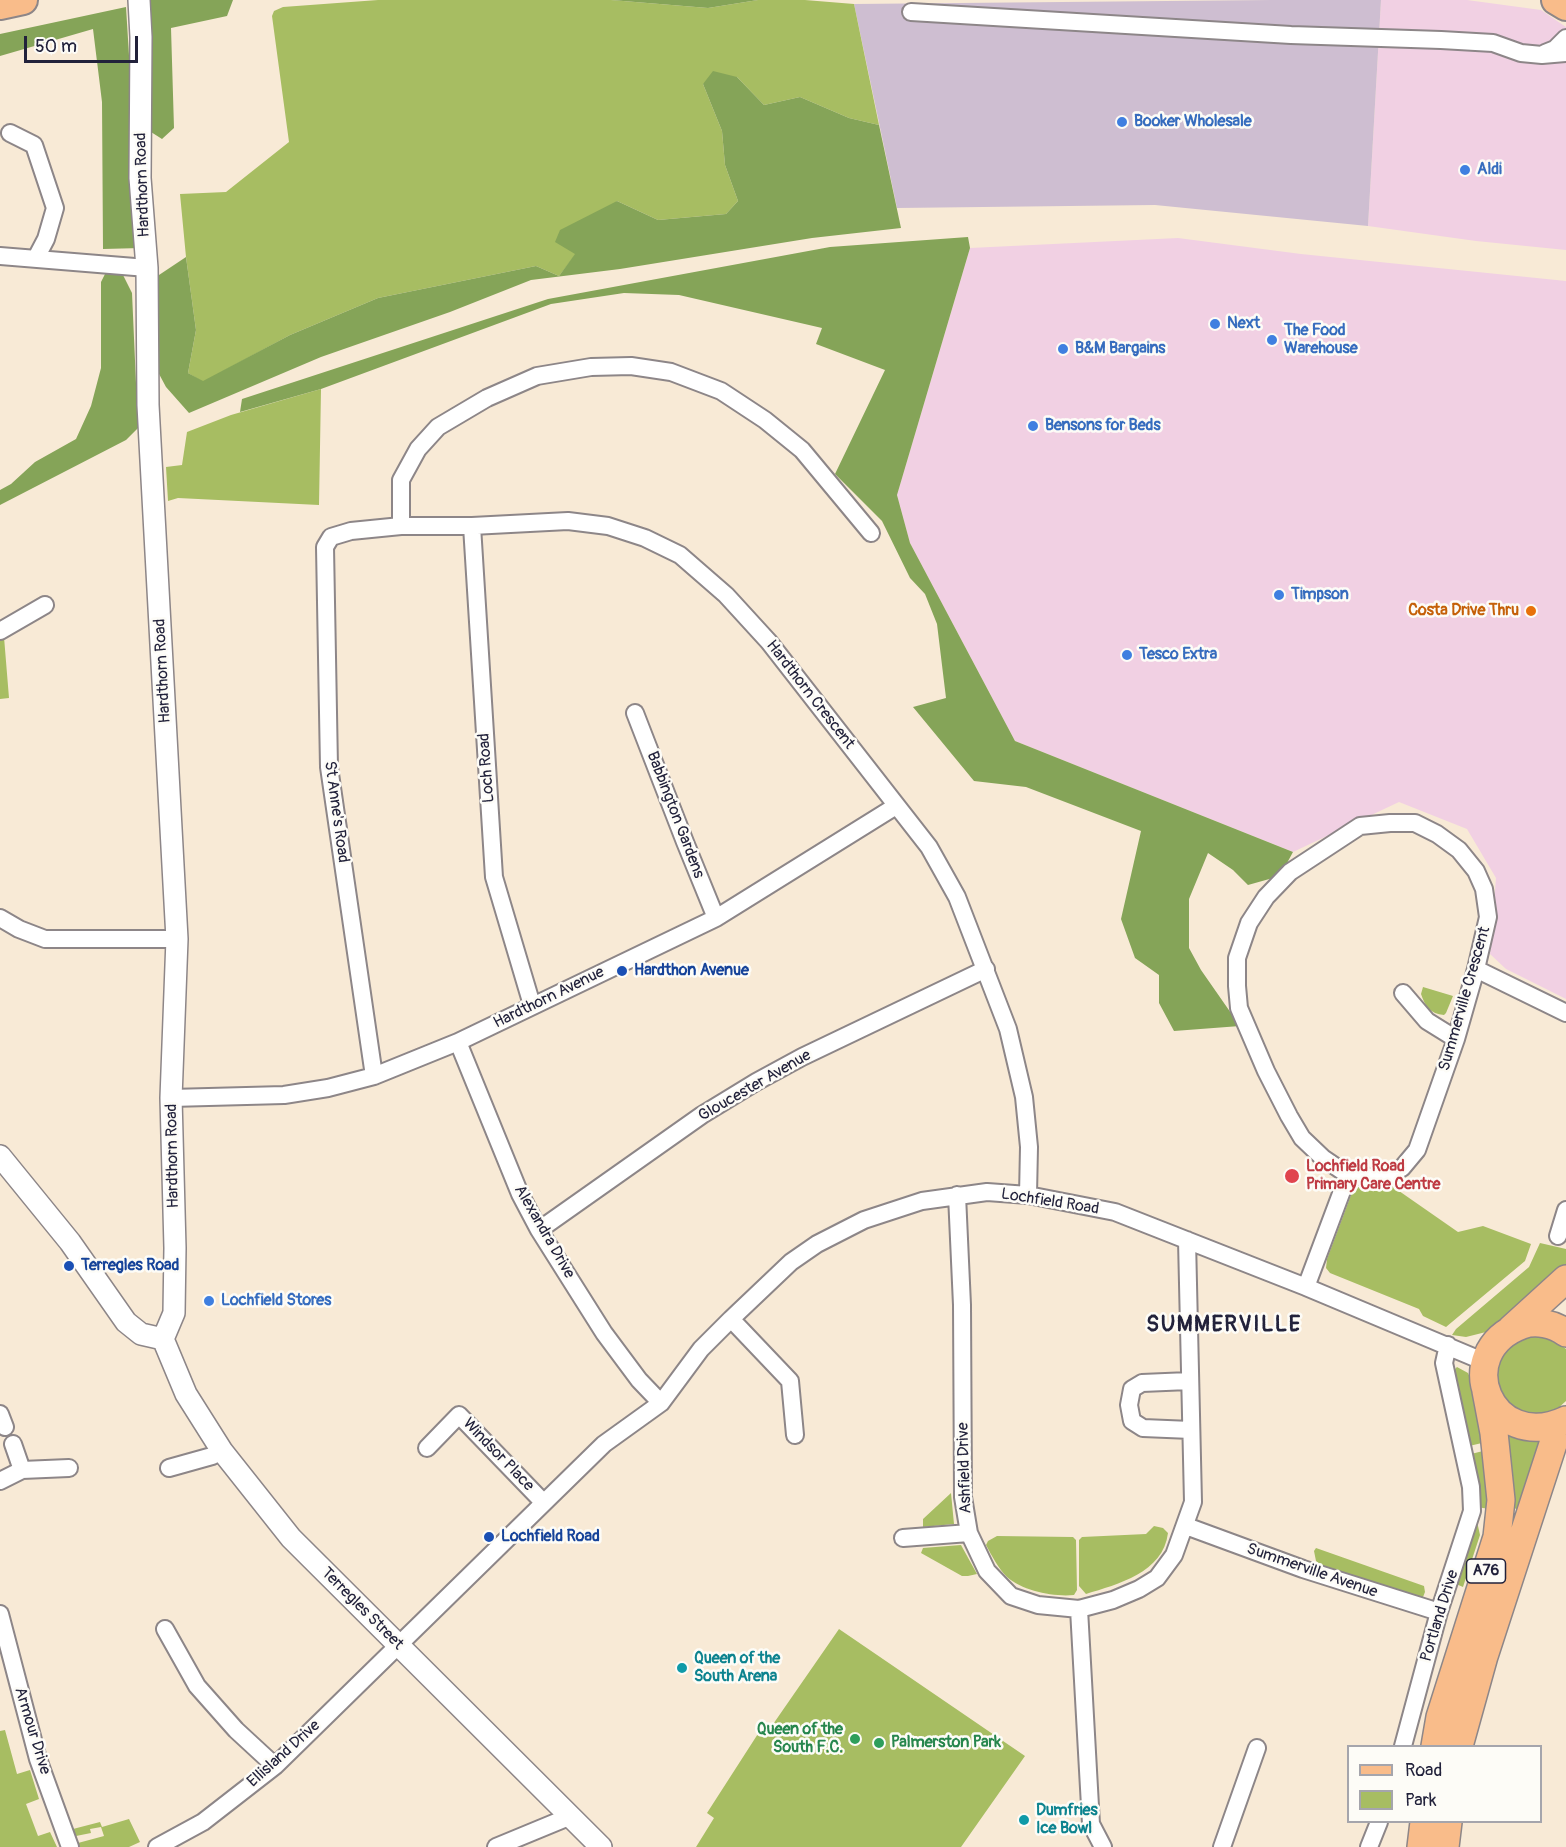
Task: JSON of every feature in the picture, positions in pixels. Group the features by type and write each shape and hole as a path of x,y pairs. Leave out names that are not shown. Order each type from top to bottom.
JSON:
{"highway":[{"path":"0,5 23,0"},
{"path":"1556,0 1566,6"}],"main road":[{"path":"1485,1362 1495,1343 1566,1279"},
{"path":"1510,1329 1527,1323 1544,1323 1566,1333"},
{"name":"A76","path":"1435,1745 1440,1717 1497,1537 1501,1500 1494,1433 1484,1376 1485,1362"},
{"name":"A76","path":"1486,1391 1493,1405 1504,1417 1519,1425 1535,1428 1551,1426 1566,1420"},
{"name":"A76","path":"1459,1745 1484,1656 1553,1444 1566,1420"},
{"path":"1421,1847 1424,1823"},
{"path":"1445,1847 1448,1823"}],"street":[{"name":"Hardthorn Road","path":"139,0 140,178 147,268 148,405 177,939 171,1098 175,1248 174,1313 163,1339"},
{"path":"912,12 1279,34 1493,43 1521,53 1542,55 1566,53"},
{"path":"1542,55 1555,49 1566,38"},
{"path":"10,133 33,145 55,208 46,239 36,258"},
{"path":"0,256 147,268"},
{"path":"401,526 401,480 418,448 438,427 487,398 537,376 591,367 631,366 671,372 720,391 765,420 802,450 871,533"},
{"name":"Hardthorn Crescent","path":"325,547 331,537 351,531 401,526 472,526 568,521 608,526 645,538 680,555 726,595 769,642 929,847 957,897 1008,1029 1024,1097 1029,1147 1028,1195"},
{"name":"Loch Road","path":"472,526 494,877 532,1005"},
{"name":"St Anne's Road","path":"325,547 329,768 374,1076"},
{"path":"0,631 45,605"},
{"name":"Babbington Gardens","path":"635,713 716,918"},
{"name":"Hardthorn Avenue","path":"171,1098 284,1095 328,1088 374,1076 458,1042 716,918 896,806"},
{"name":"Summerville Crescent","path":"1415,823 1437,834 1459,850 1476,871 1484,889 1488,917 1456,1039 1417,1150 1402,1168 1383,1178 1348,1175 1323,1158 1302,1138 1266,1071 1239,1008 1237,958 1249,923 1266,897 1290,872 1360,826 1415,823"},
{"path":"0,918 19,929 45,939 177,939"},
{"name":"Gloucester Avenue","path":"539,1230 702,1115 756,1082 802,1057 986,969"},
{"path":"1476,969 1566,1013"},
{"path":"1403,993 1427,1021 1456,1039"},
{"name":"Alexandra Drive","path":"458,1042 520,1194 539,1230 604,1333 639,1380 661,1403"},
{"path":"0,1156 70,1242 126,1322 141,1334 163,1339"},
{"path":"1306,1287 1348,1175"},
{"name":"Lochfield Road","path":"398,1644 604,1444 661,1403 701,1349 791,1262 817,1244 864,1220 922,1201 987,1192 1028,1195 1115,1212 1306,1287 1485,1362"},
{"name":"Ashfield Drive","path":"957,1195 962,1305 963,1497 969,1533 987,1572 1011,1596 1038,1605 1079,1609 1113,1600 1139,1589 1157,1578 1174,1555 1186,1526 1193,1502 1187,1240"},
{"path":"1558,1236 1566,1210"},
{"path":"731,1319 790,1381 795,1435"},
{"name":"Terregles Street","path":"163,1339 186,1394 222,1451 291,1538 601,1847"},
{"name":"Portland Drive","path":"1403,1745 1439,1612 1472,1511 1471,1486 1450,1399 1444,1363 1448,1346"},
{"path":"1189,1381 1142,1383 1132,1389 1129,1406 1132,1421 1143,1428 1191,1430"},
{"name":"Windsor Place","path":"428,1448 459,1415 543,1502"},
{"path":"13,1444 22,1470"},
{"path":"169,1468 222,1451"},
{"path":"0,1481 22,1470 69,1468"},
{"name":"Summerville Avenue","path":"1186,1526 1303,1569 1439,1612"},
{"path":"903,1538 969,1533"},
{"path":"1079,1609 1091,1824 1103,1847"},
{"name":"Armour Drive","path":"0,1614 4,1653 38,1759 70,1847"},
{"path":"165,1629 196,1686 236,1730 275,1766"},
{"name":"Ellisland Drive","path":"157,1847 203,1822 275,1766 398,1644"},
{"path":"1222,1847 1257,1748"},
{"path":"496,1847 571,1816"},
{"path":"1369,1847 1378,1823"}],"shaded area":[{"path":"1381,0 1467,0 1541,10 1566,27 1566,250 1476,241 1368,226"},
{"path":"1381,0 1368,226 1155,205 897,208 854,4"},
{"path":"1178,238 1301,254 1566,281 1566,999 1506,969 1490,954 1496,878 1467,829 1399,802 1293,852 1015,741 910,543 897,495 970,248"}],"green space":[{"path":"149,0 233,0 227,16 171,28 174,128 162,139 151,132"},
{"path":"378,0 611,0 708,8 758,0 805,0 854,4 879,125 849,118 800,97 764,105 737,77 703,84 722,131 725,165 738,201 726,214 658,220 617,201 559,276 536,266 378,298 290,335 203,382 188,373 196,330 180,194 226,192 289,142 272,16 274,11 283,7"},
{"path":"611,0 758,0 708,8"},
{"path":"126,7 141,248 103,249 102,102 93,29 0,56 0,34"},
{"path":"713,71 737,77 764,105 800,97 849,118 879,125 901,228 812,238 620,269 531,280 450,312 321,357 189,413 166,387 158,372 159,275 186,257 196,330 188,373 203,381 290,335 378,298 536,266 559,276 575,254 555,242 560,230 617,201 658,220 726,214 738,201 725,165 722,131 703,84"},
{"path":"968,237 970,248 897,495 910,543 1015,741 1293,852 1280,876 1248,885 1233,870 1208,853 1189,899 1189,948 1201,970 1240,1026 1174,1031 1159,1003 1159,975 1135,958 1121,919 1141,831 1026,787 974,781 913,707 946,698 937,624 925,594 910,578 882,521 835,474 885,370 816,344 822,328 679,295 624,293 551,304 321,389 240,412 242,399 548,299 830,247"},
{"path":"107,270 122,273 132,293 138,428 126,440 0,505 0,490 11,484 35,462 76,439 91,406 101,368 101,282"},
{"path":"321,389 319,505 178,498 168,501 166,467 182,465 187,432 231,415"},
{"path":"4,637 9,698 0,699 0,640"},
{"path":"1423,987 1453,996 1444,1015 1435,1013 1426,1006 1421,994"},
{"path":"1389,1184 1458,1232 1483,1226 1531,1244 1525,1261 1446,1327 1423,1316 1419,1309 1330,1273 1326,1268 1327,1259 1354,1187 1377,1188"},
{"path":"1540,1243 1566,1249 1566,1265 1486,1332 1466,1337 1452,1335 1456,1329 1529,1267"},
{"path":"1531,1334 1556,1341 1566,1349 1566,1401 1556,1410 1544,1415 1517,1413 1498,1394 1493,1368 1498,1355"},
{"path":"1457,1367 1468,1373 1473,1385 1482,1443 1469,1446 1452,1372"},
{"path":"1499,1429 1537,1437 1542,1442 1520,1510 1507,1506"},
{"path":"1483,1451 1489,1509 1477,1507 1471,1454"},
{"path":"951,1493 954,1524 923,1527 923,1519"},
{"path":"1476,1517 1480,1535 1463,1587 1456,1584"},
{"path":"1154,1526 1163,1528 1168,1533 1158,1558 1137,1575 1125,1581 1086,1594 1079,1586 1079,1540 1082,1537 1146,1534"},
{"path":"997,1536 1073,1537 1076,1540 1077,1590 1074,1595 1039,1592 1021,1586 1007,1577 986,1545 988,1541"},
{"path":"961,1545 977,1574 962,1576 921,1553 923,1548"},
{"path":"1316,1548 1424,1586 1425,1592 1421,1602 1324,1569 1316,1561 1314,1551"},
{"name":"Palmerston Park","path":"839,1629 1025,1756 961,1847 696,1847 714,1818 707,1813 763,1726 769,1730"},
{"path":"5,1730 17,1774 30,1770 39,1799 26,1804 38,1836 50,1832 57,1847 0,1847 0,1731"},
{"path":"129,1819 140,1842 129,1847 80,1847 78,1843 104,1836 101,1827 90,1829 91,1833 76,1836 73,1829 100,1822 102,1827"}],"place":[{"name":"Booker Wholesale","path":"1122,122"},
{"name":"Aldi","path":"1465,170"},
{"name":"Next","path":"1215,324"},
{"name":"The Food Warehouse","path":"1272,340"},
{"name":"B&M Bargains","path":"1063,349"},
{"name":"Bensons for Beds","path":"1033,426"},
{"name":"Timpson","path":"1279,595"},
{"name":"Costa Drive Thru","path":"1531,611"},
{"name":"Tesco Extra","path":"1127,655"},
{"name":"Hardthon Avenue","path":"622,971"},
{"name":"Lochfield Road Primary Care Centre","path":"1292,1176"},
{"name":"Terregles Road","path":"69,1266"},
{"name":"Lochfield Stores","path":"209,1301"},
{"name":"Lochfield Road","path":"489,1537"},
{"name":"Queen of the South Arena","path":"682,1668"},
{"name":"Queen of the South F.C.","path":"855,1739"},
{"name":"Palmerston Park","path":"879,1743"},
{"name":"Dumfries Ice Bowl","path":"1024,1820"}],"district":[{"name":"SUMMERVILLE","path":"1224,1325"}]}
